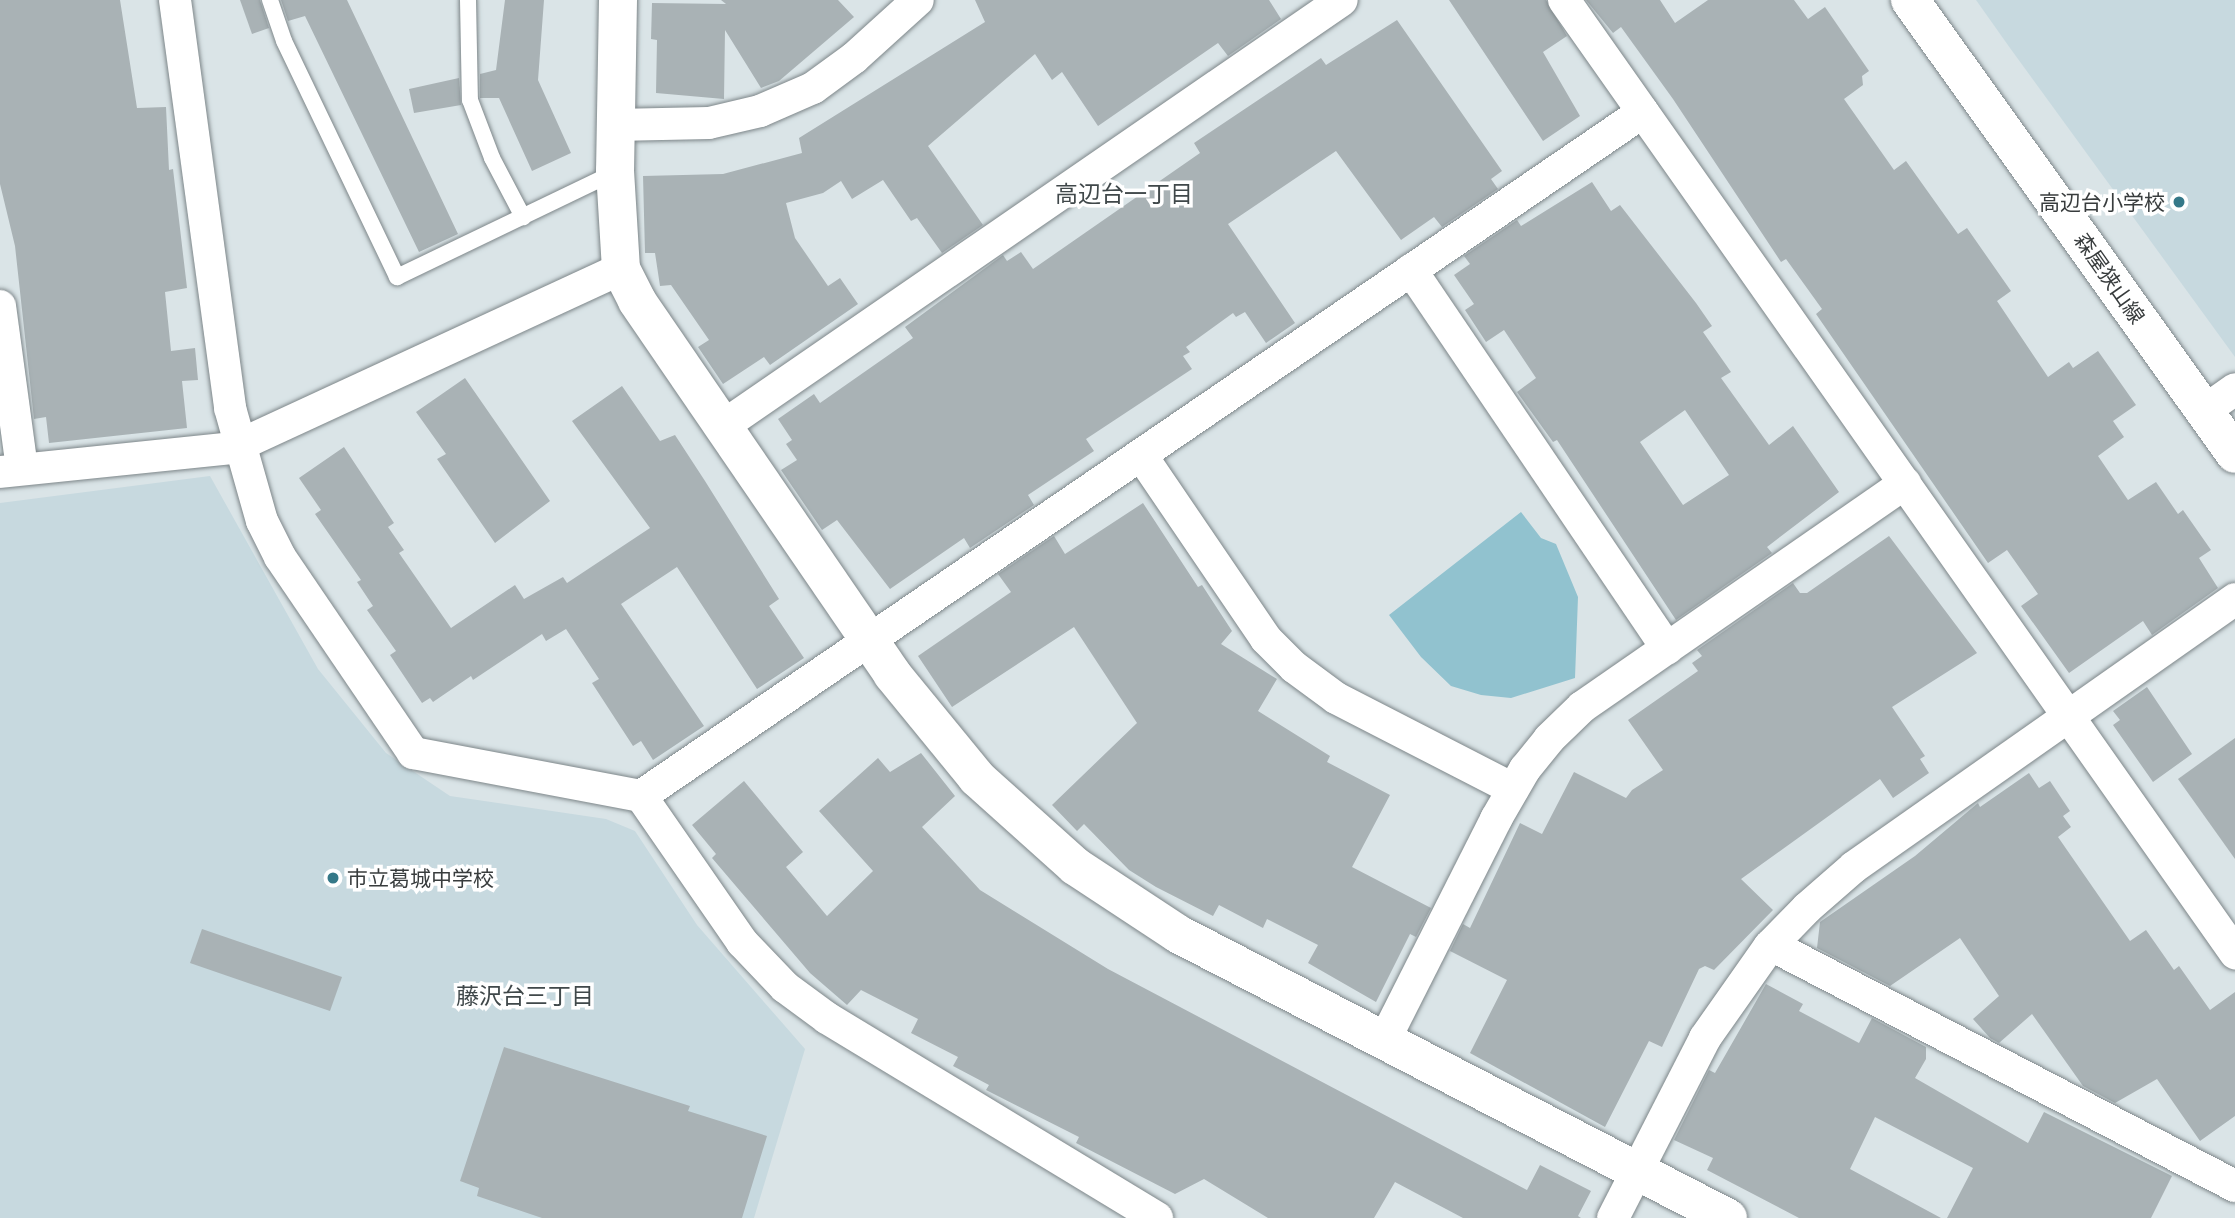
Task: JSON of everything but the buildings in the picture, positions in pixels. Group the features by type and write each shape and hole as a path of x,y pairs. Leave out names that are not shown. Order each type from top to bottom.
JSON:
{"street":[{"path":"175,0 230,408 262,521 280,557 413,753 641,796 742,942 785,987 827,1018 1157,1218"},
{"path":"618,0 615,172 621,269 638,301 869,640 936,733 977,778 1075,866 1178,934 1728,1218"},
{"path":"615,125 709,123 760,111 813,88 855,58 918,0"},
{"path":"723,426 1342,0"},
{"path":"1564,0 2235,953"},
{"name":"森屋狭山線","path":"1910,0 2235,454"},
{"path":"641,796 1643,112"},
{"path":"0,306 11,470 240,445 621,269"},
{"path":"1411,270 1667,648"},
{"path":"2204,411 2235,389"},
{"path":"1141,454 1266,639 1294,667 1336,698 1513,789"},
{"path":"1384,1041 1513,789 1549,739 1582,707 1905,483"},
{"path":"1612,1218 1704,1038 1771,945 1854,867 2235,599"},
{"path":"1771,945 2235,1186"}],"lane":[{"path":"270,0 284,41 397,277 615,172"},
{"path":"468,0 470,100 492,158 523,216"}],"shaded area":[{"name":"高辺台小学校","path":"1976,0 2235,0 2235,357 2010,48"},
{"name":"市立葛城中学校","path":"210,476 318,669 386,753 450,796 606,819 635,831 697,925 805,1049 754,1218 0,1218 0,503"},
{"path":"1521,512 1541,538 1556,544 1578,597 1575,678 1511,698 1481,695 1451,686 1421,657 1389,615"}],"place":[{"name":"高辺台小学校","path":"2179,202"},
{"name":"市立葛城中学校","path":"333,878"}],"district":[{"name":"高辺台一丁目","path":"1124,193"},
{"name":"藤沢台三丁目","path":"525,995"}]}
